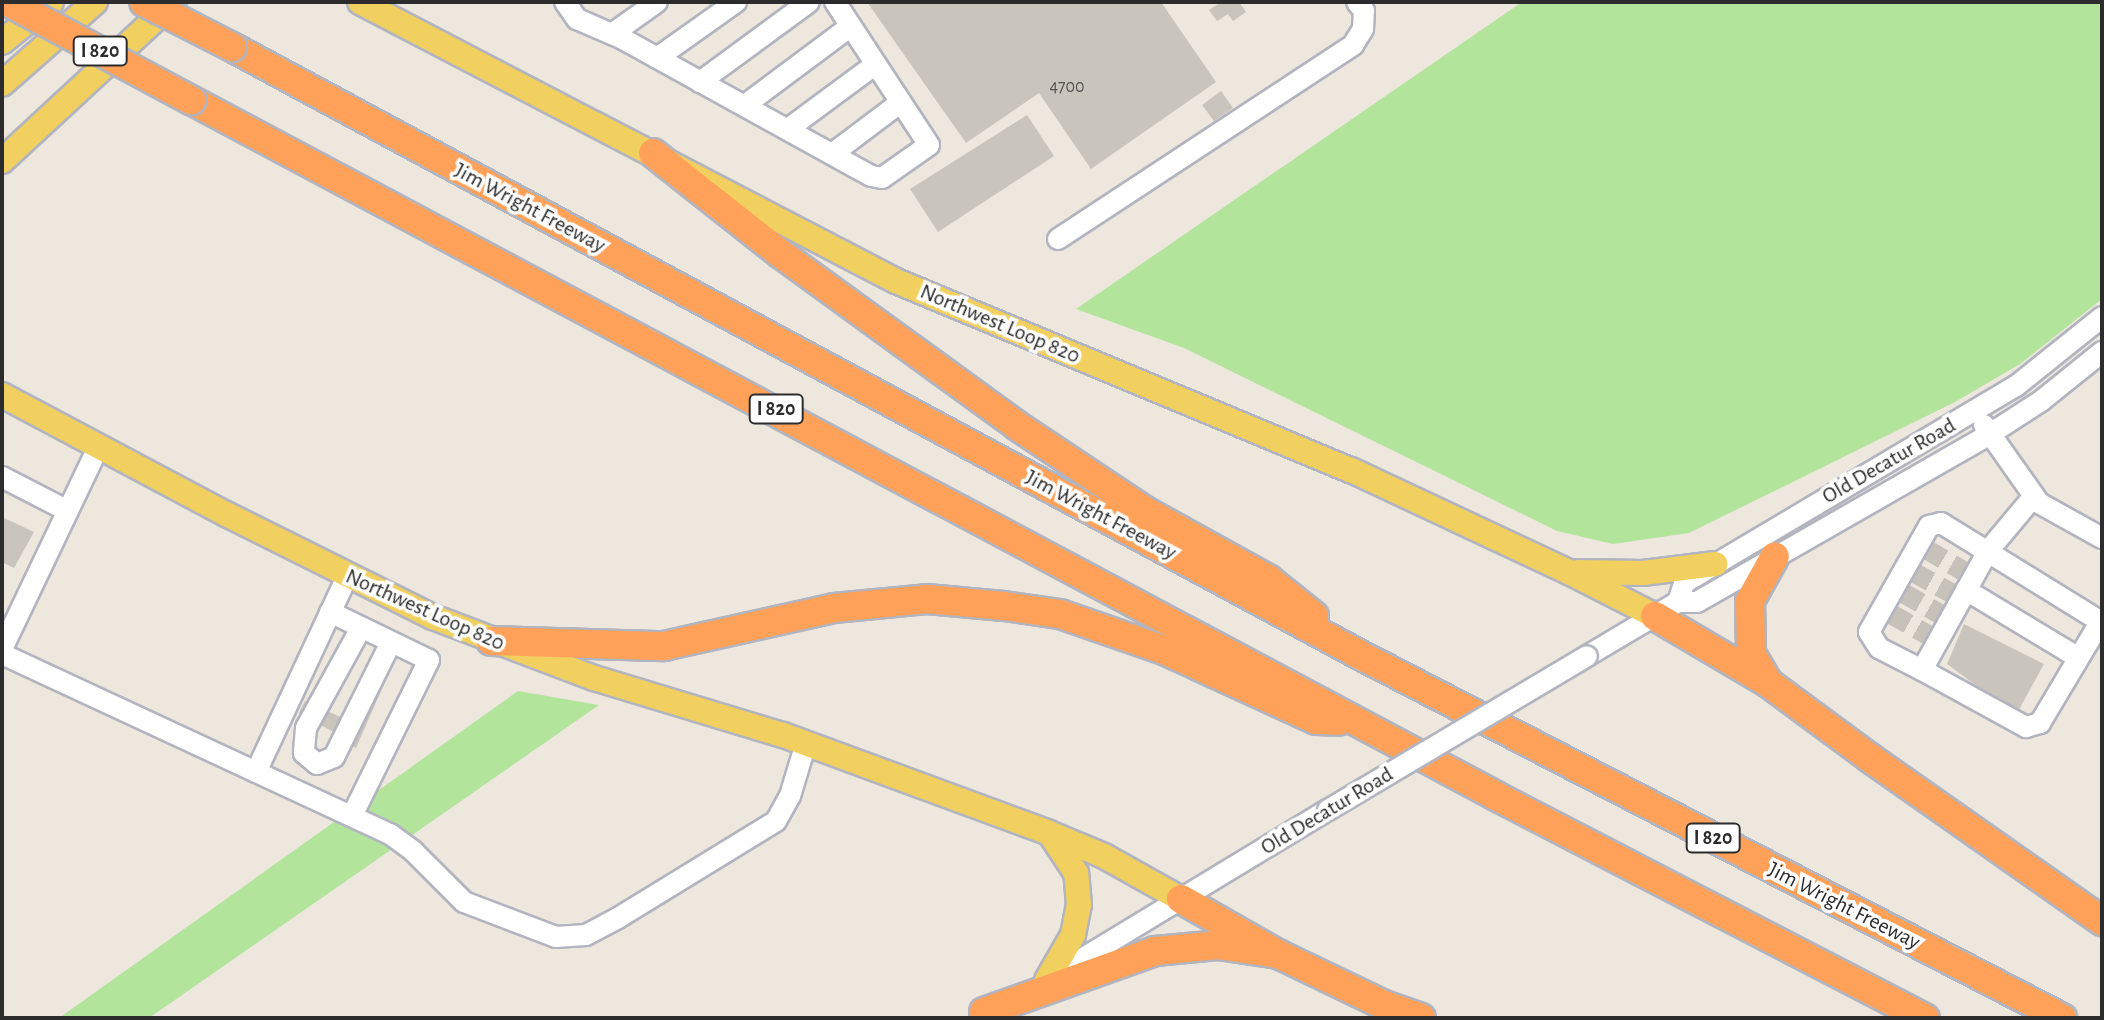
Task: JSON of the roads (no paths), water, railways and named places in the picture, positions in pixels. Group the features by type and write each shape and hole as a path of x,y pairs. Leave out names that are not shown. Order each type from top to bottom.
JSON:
{"highway":[{"name":"I 820","path":"8,2 1358,722 1925,1018"},
{"name":"Jim Wright Freeway","path":"144,2 1364,657 2062,1018"},
{"path":"653,153 792,263 1016,425 1145,511 1268,579 1364,657"},
{"path":"1767,682 1751,653 1750,601 1775,556"},
{"path":"491,641 664,646 834,608 927,599 1004,606 1060,614 1164,650 1316,720 1358,722"},
{"path":"1666,609 1870,758 2102,921"},
{"path":"1181,899 1278,954 1384,1005 1421,1018"},
{"path":"979,1015 1155,951 1218,945 1278,954"}],"main road":[{"path":"2,42 51,2"},
{"path":"2,84 95,2"},
{"path":"2,161 174,2"},
{"name":"Northwest Loop 820","path":"372,6 507,81 653,153 896,281 1351,470 1569,572 1666,609"},
{"name":"Northwest Loop 820","path":"2,395 348,575 491,641 594,678 806,743 1049,833 1104,856 1181,899"},
{"path":"1569,572 1643,573 1715,564"},
{"path":"1047,980 1073,935 1079,905 1076,873 1049,833"}],"street":[{"path":"612,34 657,2"},
{"path":"657,58 736,2"},
{"path":"700,82 809,2"},
{"path":"573,5 577,19 657,58 871,176 882,178 929,145 835,2"},
{"path":"1058,239 1353,45 1363,29 1364,11 1357,2"},
{"path":"745,105 851,26"},
{"path":"788,129 876,64"},
{"path":"832,154 901,102"},
{"name":"Old Decatur Road","path":"1666,609 1684,583 2016,386 2102,317"},
{"name":"Old Decatur Road","path":"979,1015 1047,980 1666,609 1697,602 1990,434 2041,401 2102,352"},
{"path":"1975,411 2039,503 2102,538"},
{"path":"99,446 68,511 10,613 2,651 390,834 413,851 464,902 556,937 586,935 776,821 790,796 806,743"},
{"path":"2,477 68,511"},
{"path":"1922,670 1933,638 1963,586 2034,496"},
{"path":"1941,523 1988,551 2100,620 2040,723 2026,727 1879,648 1869,632 1898,590 1929,526 1941,523"},
{"path":"256,772 348,575"},
{"path":"1963,586 2077,657"},
{"path":"330,612 429,660 352,816"},
{"path":"287,787 304,753 306,728 361,628"},
{"path":"304,753 317,764 334,757 391,642"}],"tunnel":[{"path":"1926,549 1963,571"},
{"path":"1913,572 1951,593"},
{"path":"1903,593 1940,614"},
{"path":"1891,614 1928,635"}]}
